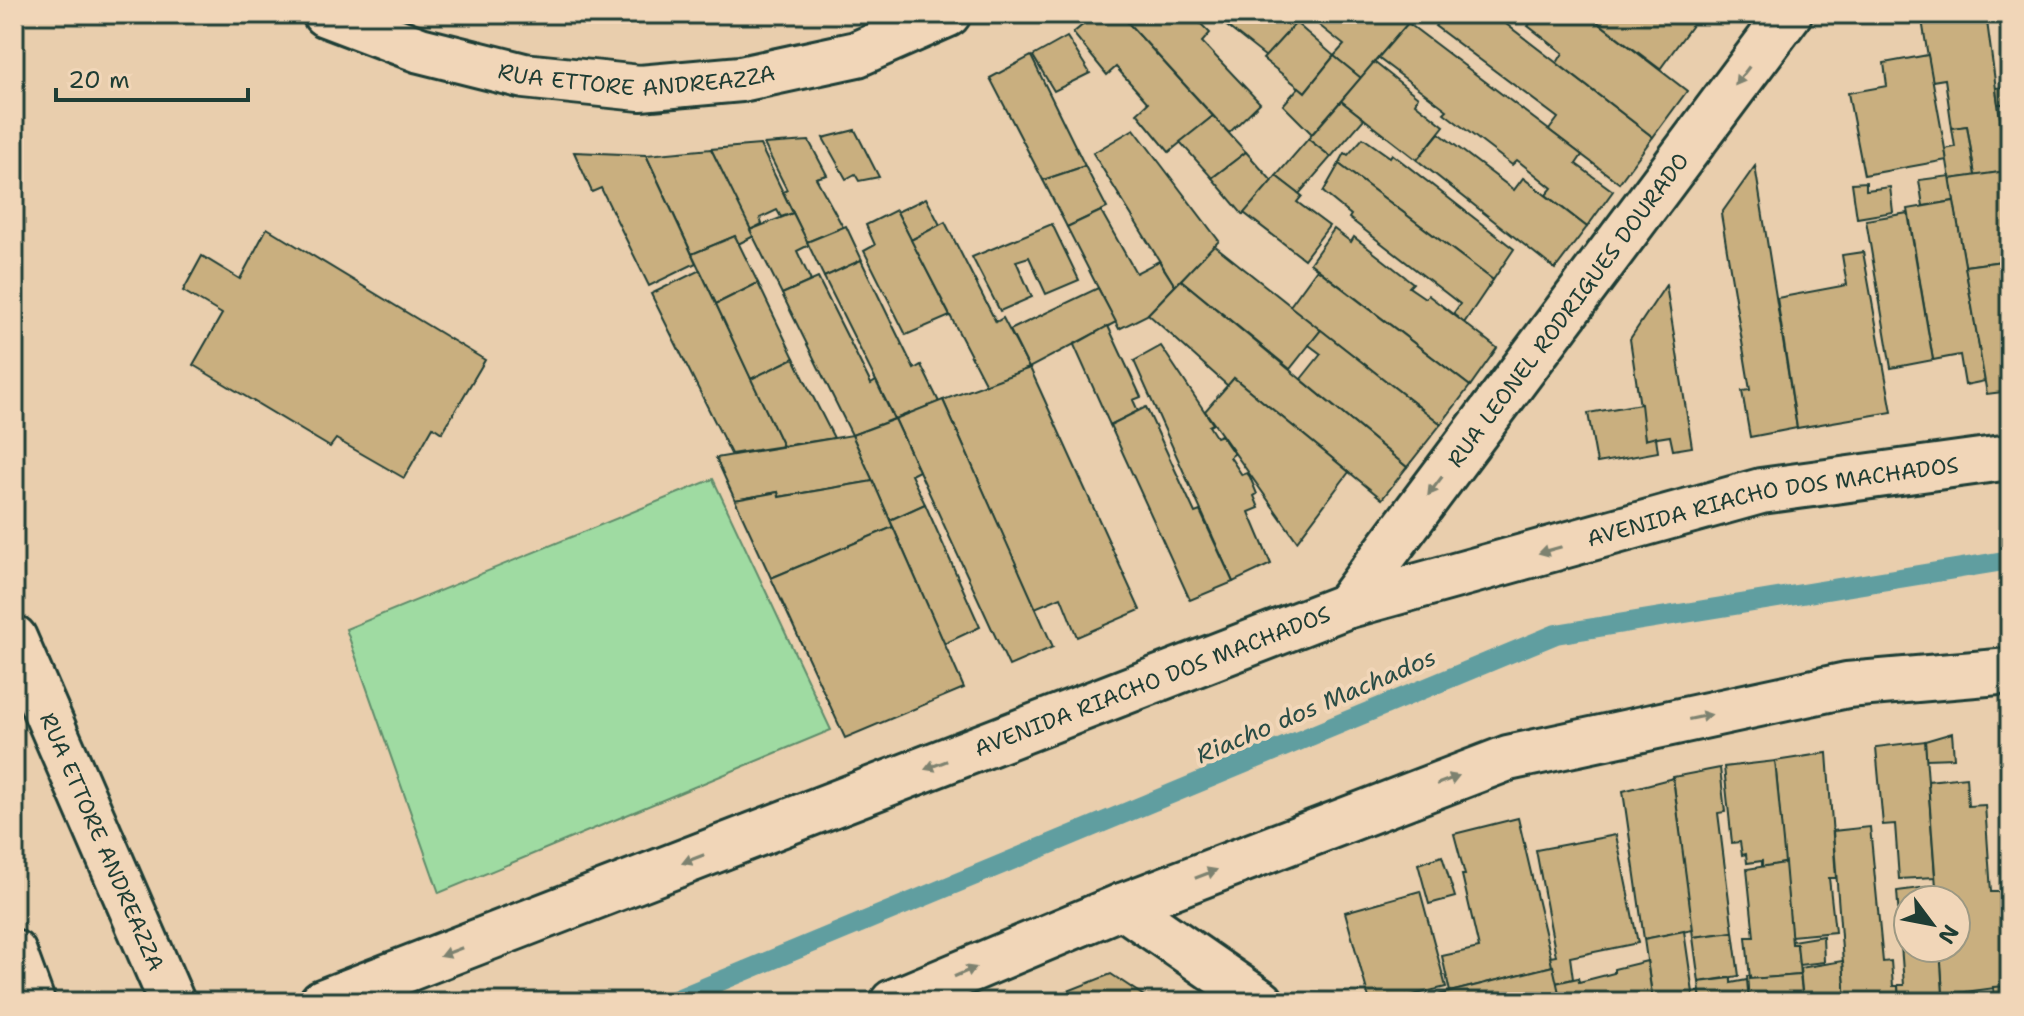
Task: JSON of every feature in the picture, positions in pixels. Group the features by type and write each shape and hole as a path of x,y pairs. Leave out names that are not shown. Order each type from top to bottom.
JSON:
{"street":[{"name":"RUA ETTORE ANDREAZZA","path":"325,14 420,50 524,76 640,88 741,79 857,54 948,14"},
{"name":"RUA LEONEL RODRIGUES DOURADO","path":"1346,606 1789,14"},
{"name":"AVENIDA RIACHO DOS MACHADOS","path":"322,1002 1346,606 1761,491 2010,457"},
{"name":"RUA ETTORE ANDREAZZA","path":"14,638 172,1002"},
{"path":"893,1002 1122,906 1508,758 1847,685 2010,671"},
{"path":"1122,906 1261,1002"},
{"path":"14,953 32,1002"}],"green space":[{"path":"713,479 831,730 439,893 346,629"}],"building":[{"path":"1096,14 1120,14 1213,116 1169,152 1137,113 1148,103 1116,67 1107,75 1073,33"},
{"path":"1120,14 1191,14 1210,33 1202,42 1260,103 1229,133"},
{"path":"1215,14 1285,14 1296,23 1266,57"},
{"path":"1324,14 1395,14 1408,23 1361,78 1334,56 1344,45 1315,22"},
{"path":"1445,14 1493,14 1653,137 1619,183 1549,130 1558,118 1435,26"},
{"path":"1538,14 1587,14 1687,91 1653,137 1557,63 1563,53 1528,26"},
{"path":"1587,14 1686,14 1695,21 1660,69"},
{"path":"1921,14 1986,14 2007,171 1975,176 1967,126 1952,128 1945,79 1932,81"},
{"path":"1296,23 1334,56 1305,92 1263,59"},
{"path":"1408,23 1582,155 1576,164 1613,191 1587,227 1546,195 1552,188 1517,160 1512,165 1444,113 1447,110 1378,58"},
{"path":"1067,37 1090,73 1054,91 1033,56"},
{"path":"1928,55 1947,160 1864,175 1848,93 1887,86 1884,63"},
{"path":"1031,56 1085,166 1043,180 990,78"},
{"path":"1334,56 1361,78 1312,134 1283,105 1299,87 1305,92"},
{"path":"1374,62 1418,97 1415,103 1444,126 1417,160 1341,101"},
{"path":"2010,86 2010,104 1998,104 1996,88"},
{"path":"1341,101 1364,119 1331,157 1308,139"},
{"path":"2010,104 2010,162 2003,105"},
{"path":"1213,116 1246,152 1212,178 1180,142"},
{"path":"1967,126 1975,176 1950,179 1945,149 1955,147 1952,128"},
{"path":"1134,129 1219,241 1175,286 1093,153"},
{"path":"855,130 879,177 859,181 855,174 846,179 823,138"},
{"path":"1439,133 1514,190 1523,178 1587,227 1555,269 1417,160"},
{"path":"1363,138 1390,157 1392,154 1514,249 1493,280 1339,164 1345,153 1348,155"},
{"path":"1308,139 1331,157 1299,194 1276,176"},
{"path":"809,141 827,175 816,178 843,227 807,242 783,192 787,190 764,144"},
{"path":"760,145 793,213 781,217 777,210 760,218 762,224 750,230 711,149"},
{"path":"711,149 754,236 738,244 735,236 692,254 646,155"},
{"path":"574,152 646,155 696,263 649,286 601,188 592,192"},
{"path":"1246,152 1272,181 1243,215 1212,178"},
{"path":"1339,164 1493,280 1464,323 1453,314 1460,304 1349,218 1351,215 1323,192"},
{"path":"1085,166 1107,208 1067,227 1043,180"},
{"path":"1755,166 1797,428 1750,437 1742,391 1750,390 1721,214"},
{"path":"2007,171 2010,260 1965,266 1950,179"},
{"path":"1276,176 1302,196 1297,202 1329,226 1304,259 1244,213"},
{"path":"1950,176 1954,201 1923,206 1919,180"},
{"path":"1866,182 1866,190 1890,187 1893,212 1857,218 1852,183"},
{"path":"926,198 940,225 911,240 897,212"},
{"path":"1954,201 1985,381 1965,385 1960,355 1933,360 1908,209"},
{"path":"896,210 950,316 906,335 864,251 875,245 866,225"},
{"path":"1101,211 1136,273 1159,261 1175,286 1147,315 1119,329 1067,227"},
{"path":"793,213 809,245 797,251 811,281 782,294 750,230"},
{"path":"1908,213 1933,360 1891,368 1866,220"},
{"path":"945,222 996,322 1003,318 1029,368 986,385 911,240"},
{"path":"1052,224 1079,280 1046,294 1029,257 1016,261 1032,297 1000,311 972,257"},
{"path":"846,226 862,260 824,277 807,242"},
{"path":"267,228 485,360 442,433 433,427 404,478 336,439 330,447 193,365 222,314 183,291 202,256 240,279"},
{"path":"1334,229 1351,242 1354,237 1413,283 1409,287 1425,298 1428,295 1497,348 1470,386 1310,263"},
{"path":"735,236 758,283 716,304 692,254"},
{"path":"1214,245 1321,330 1290,369 1181,280"},
{"path":"1863,252 1892,412 1797,428 1777,298 1847,285 1842,255"},
{"path":"861,260 914,369 921,365 939,402 895,419 824,277"},
{"path":"2010,260 2010,391 1987,394 1965,266"},
{"path":"1317,269 1470,386 1441,424 1290,306"},
{"path":"700,270 783,446 731,454 651,294"},
{"path":"818,278 871,384 876,381 894,419 852,435 782,294"},
{"path":"1181,280 1407,467 1382,499 1234,378 1228,386 1148,314"},
{"path":"758,283 794,358 751,379 716,304"},
{"path":"1666,285 1692,447 1673,450 1670,436 1645,440 1630,339"},
{"path":"1098,288 1116,322 1029,368 1010,330"},
{"path":"1108,326 1141,397 1133,400 1138,411 1110,425 1074,345"},
{"path":"1321,330 1441,424 1407,467 1301,379 1321,354 1309,345"},
{"path":"1161,346 1213,424 1209,426 1216,437 1221,435 1234,454 1230,457 1242,475 1247,473 1250,477 1257,494 1254,496 1259,508 1249,512 1271,564 1233,582 1134,361"},
{"path":"794,358 834,438 783,446 751,379"},
{"path":"1030,368 1140,610 1077,637 1061,597 1035,608 943,400"},
{"path":"1234,378 1349,472 1297,541 1205,411"},
{"path":"943,400 1053,647 1009,666 895,419"},
{"path":"1641,404 1645,440 1656,437 1658,452 1597,463 1588,413"},
{"path":"1146,407 1195,513 1200,511 1233,582 1190,600 1110,425"},
{"path":"895,419 919,471 911,475 925,504 890,520 852,435"},
{"path":"852,435 873,481 779,497 778,492 735,500 716,458"},
{"path":"873,481 893,527 771,578 735,500 778,492 779,497"},
{"path":"925,504 980,627 944,644 890,520"},
{"path":"893,527 964,688 845,738 771,578"},
{"path":"1952,733 1954,758 1926,759 1925,741"},
{"path":"1925,741 1935,877 1899,879 1895,824 1883,825 1876,747"},
{"path":"1827,753 1836,878 1829,878 1835,932 1791,936 1775,761"},
{"path":"1775,761 1785,863 1762,867 1762,861 1747,863 1740,842 1732,843 1724,767"},
{"path":"1720,768 1725,812 1718,813 1733,932 1693,937 1673,777"},
{"path":"1966,777 1968,806 1985,805 1991,892 2010,892 2010,986 1943,995 1941,964 1972,964 1972,884 1936,884 1928,781"},
{"path":"1673,778 1693,930 1644,939 1623,791"},
{"path":"1518,818 1553,966 1450,992 1442,956 1479,948 1454,834"},
{"path":"1870,827 1883,962 1891,961 1893,986 1898,986 1899,1000 1846,1002 1833,831"},
{"path":"1616,835 1638,943 1570,957 1573,979 1556,983 1550,957 1556,956 1536,850"},
{"path":"1442,856 1455,897 1429,904 1418,864"},
{"path":"1785,863 1792,944 1797,944 1800,975 1750,979 1746,937 1754,937 1747,869"},
{"path":"1420,891 1446,987 1384,1002 1370,1002 1345,912"},
{"path":"1684,931 1693,993 1700,991 1701,1002 1653,1002 1644,939"},
{"path":"1733,932 1739,976 1699,982 1693,937"},
{"path":"1823,936 1824,962 1799,965 1797,944 1792,944 1792,941"},
{"path":"1647,961 1653,1002 1561,1002 1556,983 1578,978 1579,982"},
{"path":"1843,961 1846,1002 1803,1002 1800,968"},
{"path":"1902,964 1941,964 1943,995 1899,1000 1898,985 1904,985"},
{"path":"1553,966 1561,1002 1408,1002 1450,992"},
{"path":"1111,974 1153,1002 1040,1002"},
{"path":"1800,975 1803,1002 1749,1002 1747,976 1750,979"},
{"path":"1731,978 1731,983 1747,980 1749,1002 1701,1002 1699,982"},
{"path":"2010,986 2010,1002 1995,1002 1993,987"}],"waterway":[{"name":"Riacho dos Machados","path":"670,1002 1556,634 2010,560"}]}
